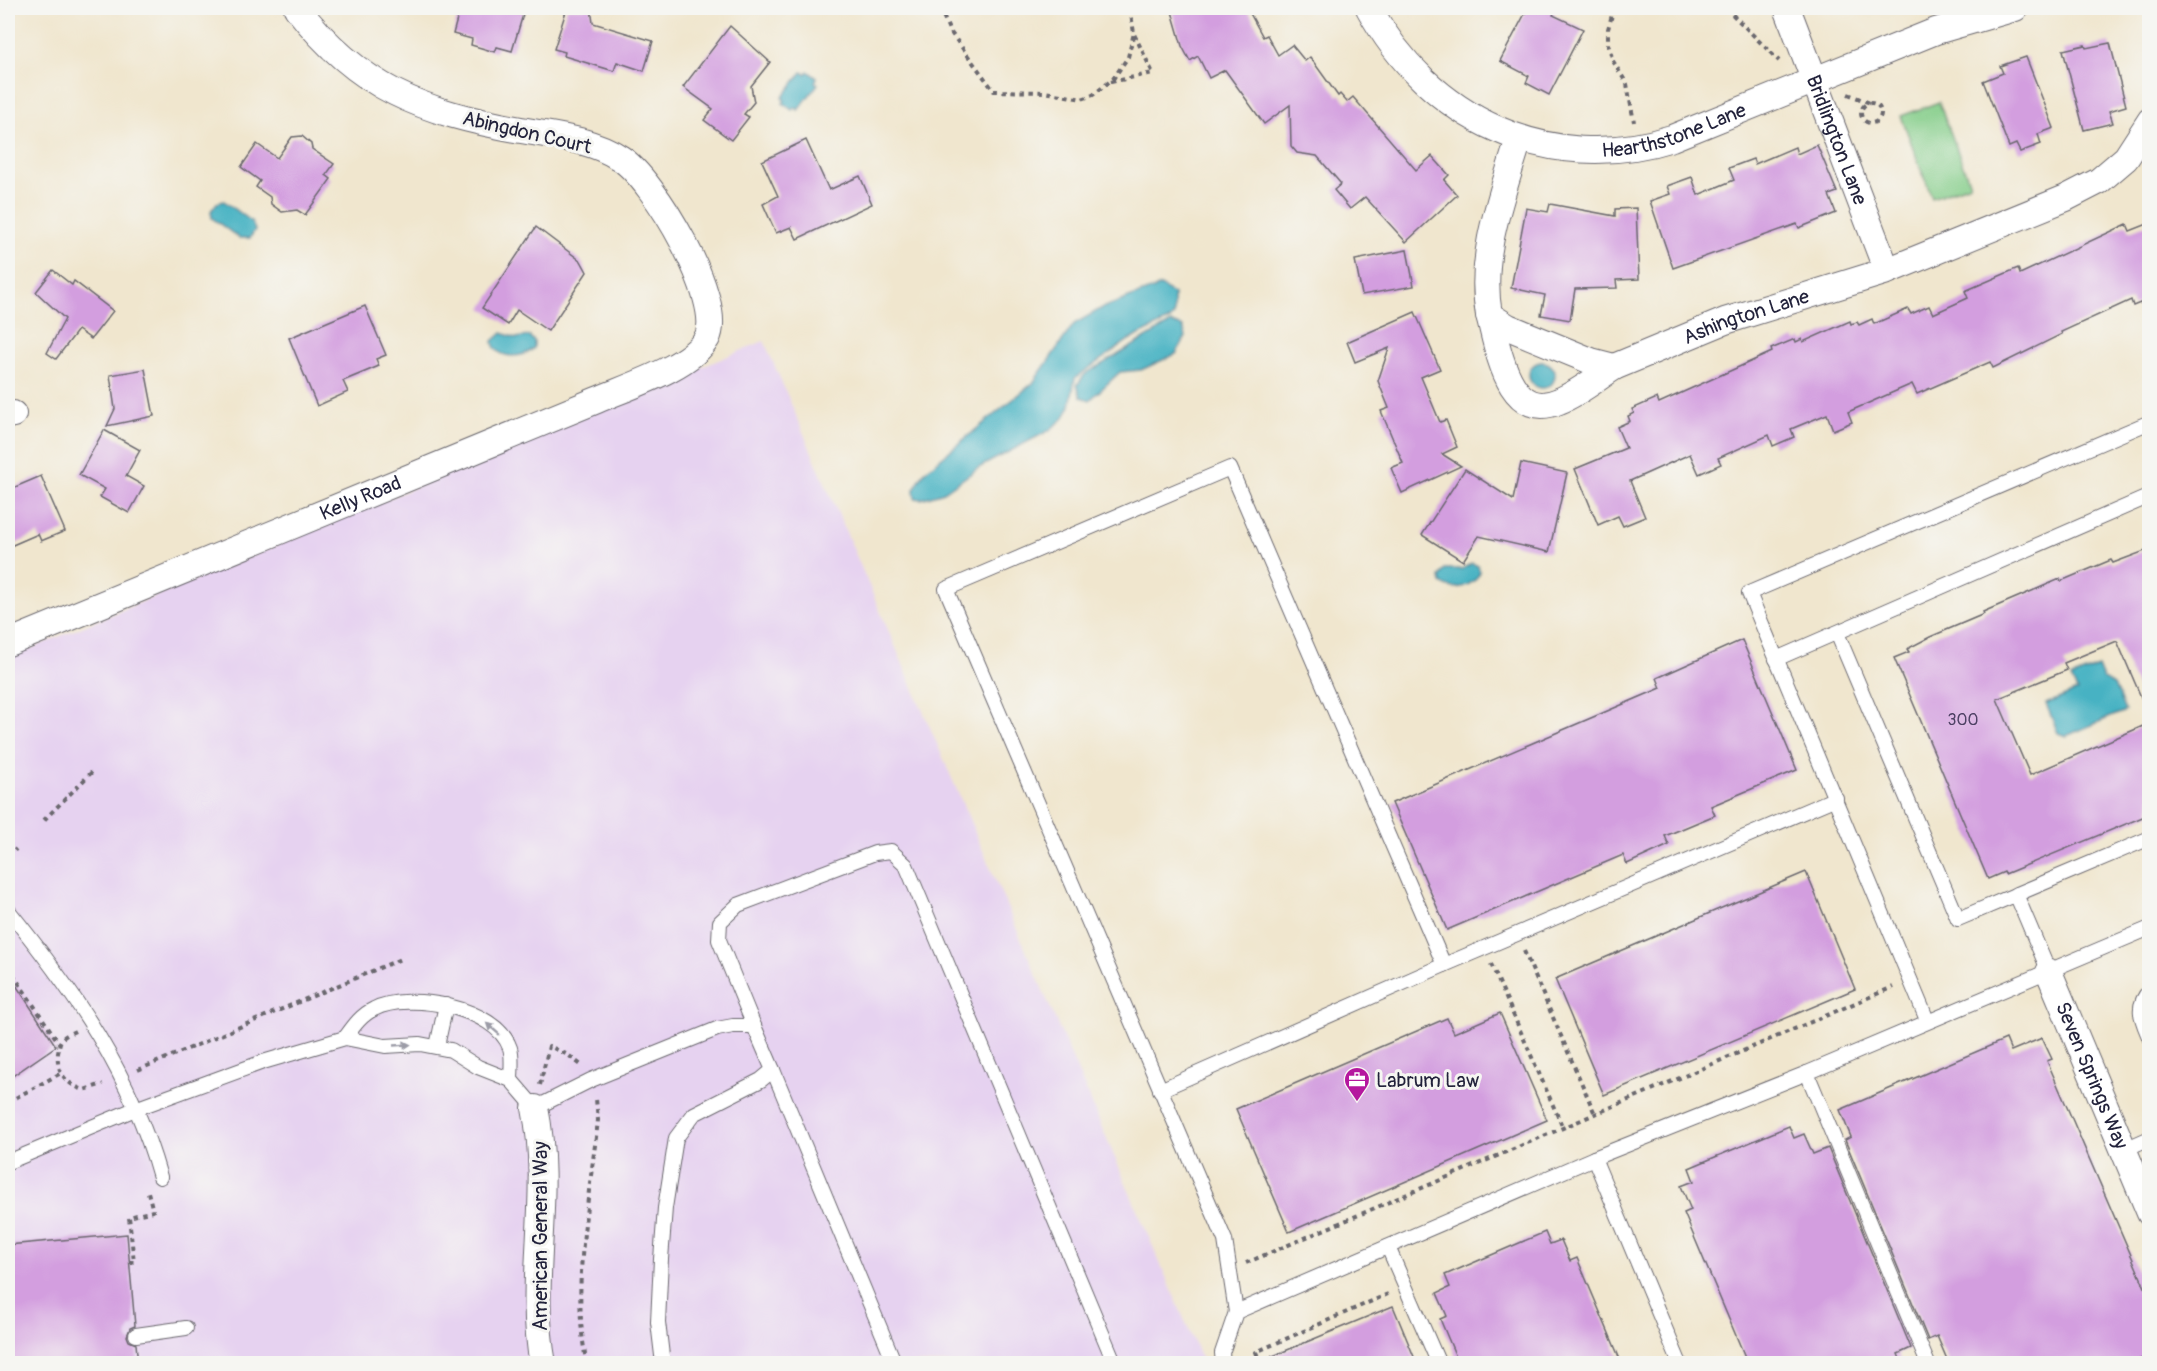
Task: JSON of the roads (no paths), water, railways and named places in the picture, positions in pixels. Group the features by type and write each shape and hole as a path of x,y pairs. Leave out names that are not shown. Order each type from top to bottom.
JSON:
{"street":[{"name":"Abingdon Court","path":"297,8 339,57 368,79 403,98 438,111 486,124 592,144 634,167 669,213 683,242 712,315 706,339"},
{"name":"Hearthstone Lane","path":"1369,8 1382,32 1423,80 1464,111 1519,139 1569,148 1638,147 1672,138 1936,31 2015,8"},
{"name":"Bridlington Lane","path":"1787,8 1887,270"},
{"name":"Ashington Lane","path":"1490,315 1506,377 1513,388 1530,402 1553,404 1614,367 1725,321 1887,270 2085,189 2126,158 2150,121"},
{"path":"1519,139 1491,238 1485,283 1490,315 1508,327 1591,361 1614,367"},
{"name":"Kelly Road","path":"8,643 597,400 681,362 697,351 706,339"},
{"name":"Seven Springs Way","path":"2049,972 2150,1213"},
{"name":"American General Way","path":"535,1108 542,1165 538,1296 543,1364"}],"lane":[{"path":"1927,1020 1749,593 2150,422"},
{"path":"1223,1364 1222,1353 1236,1312 1225,1240 946,589 1230,468 1444,965"},
{"path":"1776,659 2150,496"},
{"path":"1837,633 1958,919 2150,838"},
{"path":"1160,1090 1444,965 1836,798"},
{"path":"895,1364 719,940 720,922 738,905 874,853 891,851 906,865 1115,1364"},
{"path":"2016,894 2049,972"},
{"path":"8,910 105,1042 135,1109 160,1177"},
{"path":"1236,1312 1593,1158 1807,1073 1927,1020 2049,972 2150,928"},
{"path":"2150,990 2140,1003 2139,1011 2150,1038"},
{"path":"345,1038 361,1017 374,1008 408,1001 446,1005 475,1016 498,1032 510,1048 511,1080"},
{"path":"437,1046 446,1005"},
{"path":"8,1162 135,1109 263,1062 345,1038 385,1046 437,1046 465,1056 477,1067 511,1080 535,1108 591,1080 717,1029 754,1026"},
{"path":"663,1364 658,1322 661,1269 665,1208 676,1138 694,1114 761,1080 773,1070"},
{"path":"1807,1073 1928,1364"},
{"path":"2123,1150 2150,1138"},
{"path":"1593,1158 1680,1364"},
{"path":"1388,1247 1439,1364"},
{"path":"135,1335 186,1328"}],"water":[{"path":"808,71 817,78 815,82 818,84 798,110 795,107 792,110 783,103 785,100 782,98 802,72 806,74"},
{"path":"224,201 251,221 255,230 250,238 239,238 212,218 211,211 217,203"},
{"path":"1161,286 1174,295 1174,315 1170,320 1129,340 1075,378 1070,406 1063,419 1048,431 980,467 944,492 921,499 915,498 914,489 925,471 1033,383 1074,324 1102,308"},
{"path":"1171,323 1183,327 1186,337 1176,354 1141,370 1120,372 1090,400 1081,397 1077,385 1085,374"},
{"path":"502,333 516,338 529,336 534,341 534,348 517,356 498,352 493,341"},
{"path":"1542,362 1551,366 1555,375 1551,384 1542,388 1533,384 1529,375 1533,366"},
{"path":"1472,563 1478,566 1480,572 1473,581 1457,588 1441,583 1440,577 1445,569 1462,569"},
{"path":"2098,667 2103,679 2114,685 2125,711 2066,736 2058,733 2046,704 2077,691 2071,678"}],"place":[{"name":"Labrum Law","path":"1357,1103"}]}
